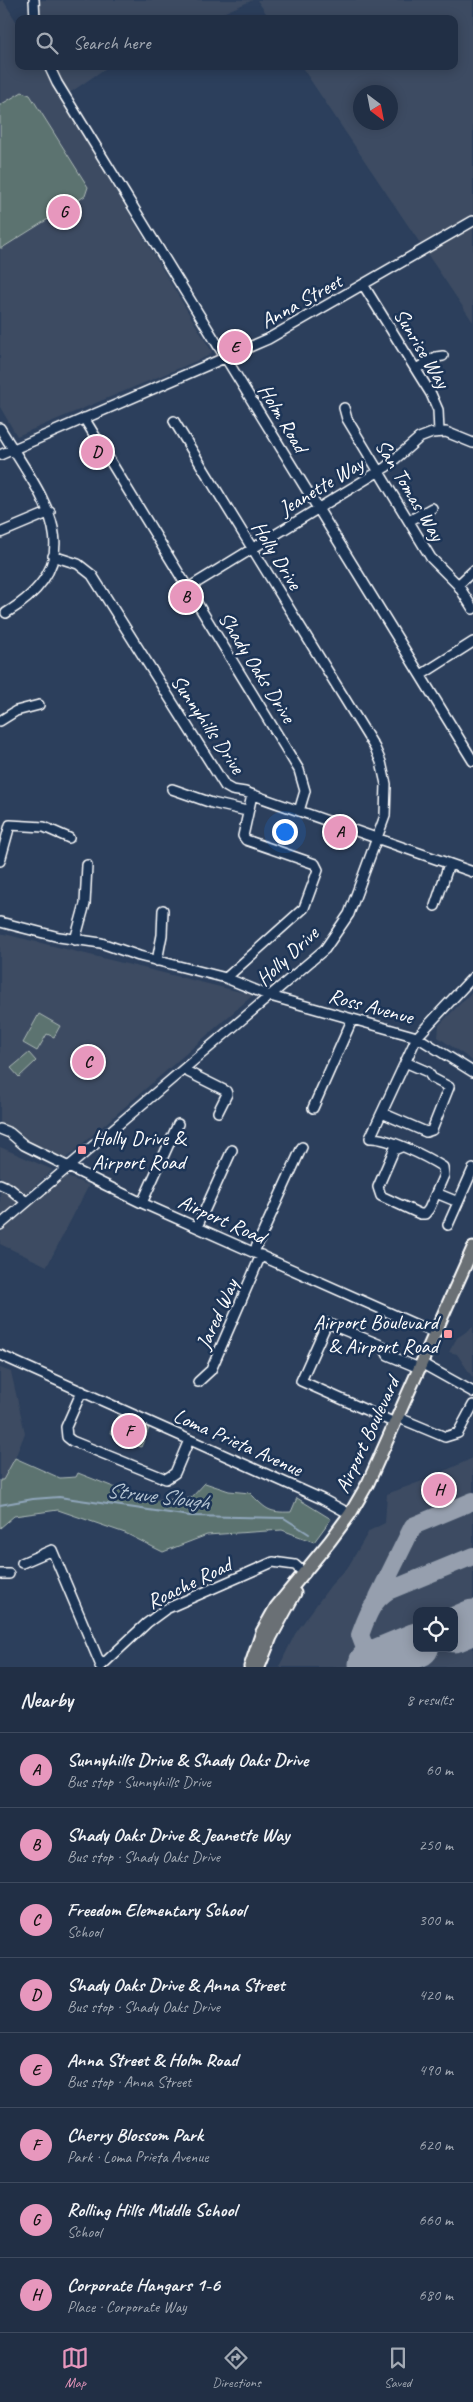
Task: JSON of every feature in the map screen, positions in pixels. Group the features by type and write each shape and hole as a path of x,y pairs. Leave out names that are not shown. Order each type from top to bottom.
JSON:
{"main road":[{"name":"Airport Boulevard","path":"250,1667 262,1632 276,1607 305,1574 350,1514 368,1483 473,1248"},
{"name":"Airport Boulevard","path":"259,1667 271,1637 305,1574"}],"street":[{"path":"34,0 35,15"},
{"name":"Holm Road","path":"50,70 473,761"},
{"name":"Anna Street","path":"0,455 226,358 279,333 364,286 473,221"},
{"name":"Sunrise Way","path":"364,286 416,369 436,405 439,432"},
{"path":"416,369 436,357 443,356"},
{"name":"San Tomas Way","path":"344,408 346,419 431,558 458,585 473,609"},
{"name":"Shady Oaks Drive","path":"84,418 300,770 305,791 299,811"},
{"name":"Holly Drive","path":"0,1225 325,949 349,914 385,816 387,800 385,777 379,755 174,421"},
{"path":"0,428 50,512 54,533 53,556 46,574 37,589 26,600 6,613"},
{"path":"439,432 454,434 473,444"},
{"name":"Jeanette Way","path":"188,588 378,472 394,461 419,438 439,432"},
{"path":"409,522 432,508"},
{"path":"0,533 50,512"},
{"name":"Sunnyhills Drive","path":"53,556 78,564 92,575 222,784 232,790 252,795 473,872"},
{"path":"458,585 473,571"},
{"path":"421,675 473,642"},
{"path":"0,721 16,711 39,704"},
{"path":"172,789 212,803 247,811"},
{"path":"0,922 75,940 101,943 156,960 226,978 304,908 318,870 315,864 246,840 243,836 252,795"},
{"path":"0,861 10,825 44,827 69,838"},
{"path":"75,940 85,904 87,864"},
{"path":"435,906 449,864"},
{"path":"156,960 162,934 163,910"},
{"path":"401,1147 394,1150 378,1186 379,1194 422,1214 429,1209 444,1175 443,1167 401,1147 379,1137 370,1138 417,1037 473,977"},
{"name":"Ross Avenue","path":"226,978 270,996 417,1037 473,1072"},
{"path":"313,1108 352,1020"},
{"path":"382,1113 426,1132 432,1130 449,1088 432,1078 428,1072 404,1062"},
{"path":"184,1070 226,1091 227,1094 218,1112"},
{"path":"142,1203 178,1124"},
{"name":"Airport Road","path":"0,1129 24,1145 142,1203 435,1333"},
{"name":"Jared Way","path":"198,1382 213,1367 257,1254 302,1147"},
{"path":"197,1227 232,1150"},
{"path":"448,1226 472,1172"},
{"path":"0,1184 9,1188 26,1202"},
{"path":"436,1193 458,1202"},
{"path":"473,1392 420,1366 388,1355 383,1346 327,1323 301,1381 396,1420 445,1437 458,1432 473,1405"},
{"name":"Loma Prieta Avenue","path":"0,1355 322,1499 350,1514"},
{"path":"82,1391 66,1429 70,1440 166,1479 175,1473 189,1440"},
{"path":"22,1563 52,1550 100,1667"},
{"name":"Roache Road","path":"100,1667 147,1623 166,1609 273,1562 295,1565 305,1574"}],"shaded area":[{"path":"3,0 15,20 15,70 43,70 212,352 208,356 17,436 0,407 0,1"},
{"path":"36,0 253,0 218,15 39,15"},
{"path":"257,0 473,0 473,322 304,70 458,70 458,15 267,15"},
{"path":"54,70 103,70 68,94"},
{"path":"0,933 253,995 65,1159 0,1129"},
{"path":"473,991 473,1061 438,1037 439,1025"},
{"path":"0,1147 53,1170 0,1218"},
{"path":"67,1177 89,1185 47,1266 0,1244 0,1233 61,1179"},
{"path":"473,1327 473,1378 457,1354 449,1352 457,1338"},
{"path":"0,1368 11,1372 25,1433 15,1458 3,1480 0,1480"},
{"path":"473,1458 473,1667 279,1667 295,1634 331,1585 348,1567 369,1531 385,1523 387,1494 425,1480"}],"green space":[{"path":"22,92 30,95 88,187 85,196 0,248 0,105"},
{"path":"39,1014 60,1026 54,1037 47,1034 37,1051 23,1043"},
{"path":"29,1053 36,1061 19,1077 11,1068"},
{"path":"118,1415 149,1428 141,1447 110,1433"},
{"path":"15,1458 60,1478 76,1477 78,1473 149,1501 191,1498 205,1483 229,1491 250,1493 268,1509 277,1512 291,1512 297,1498 331,1519 314,1542 282,1530 207,1535 163,1552 125,1533 58,1510 14,1516 0,1528 0,1480 3,1480"}],"waterway":[{"name":"Struve Slough","path":"0,1505 33,1499 59,1497 190,1516 284,1518 309,1534"}],"taxiway":[{"path":"378,1597 413,1526 473,1501"},
{"path":"371,1664 360,1635 370,1610 377,1600 388,1591 473,1556"}],"runway":[{"path":"458,1628 473,1622"},
{"path":"371,1664 413,1647"}],"place":[{"name":"Rolling Hills Middle School","path":"64,212"},
{"name":"Anna Street & Holm Road","path":"235,347"},
{"name":"Shady Oaks Drive & Anna Street","path":"97,452"},
{"name":"Shady Oaks Drive & Jeanette Way","path":"186,597"},
{"name":"Sunnyhills Drive & Shady Oaks Drive","path":"340,832"},
{"name":"Freedom Elementary School","path":"88,1062"},
{"name":"Holly Drive & Airport Road","path":"82,1150"},
{"name":"Airport Boulevard & Airport Road","path":"448,1334"},
{"name":"Cherry Blossom Park","path":"129,1431"},
{"name":"Corporate Hangars 1-6","path":"439,1490"}]}
